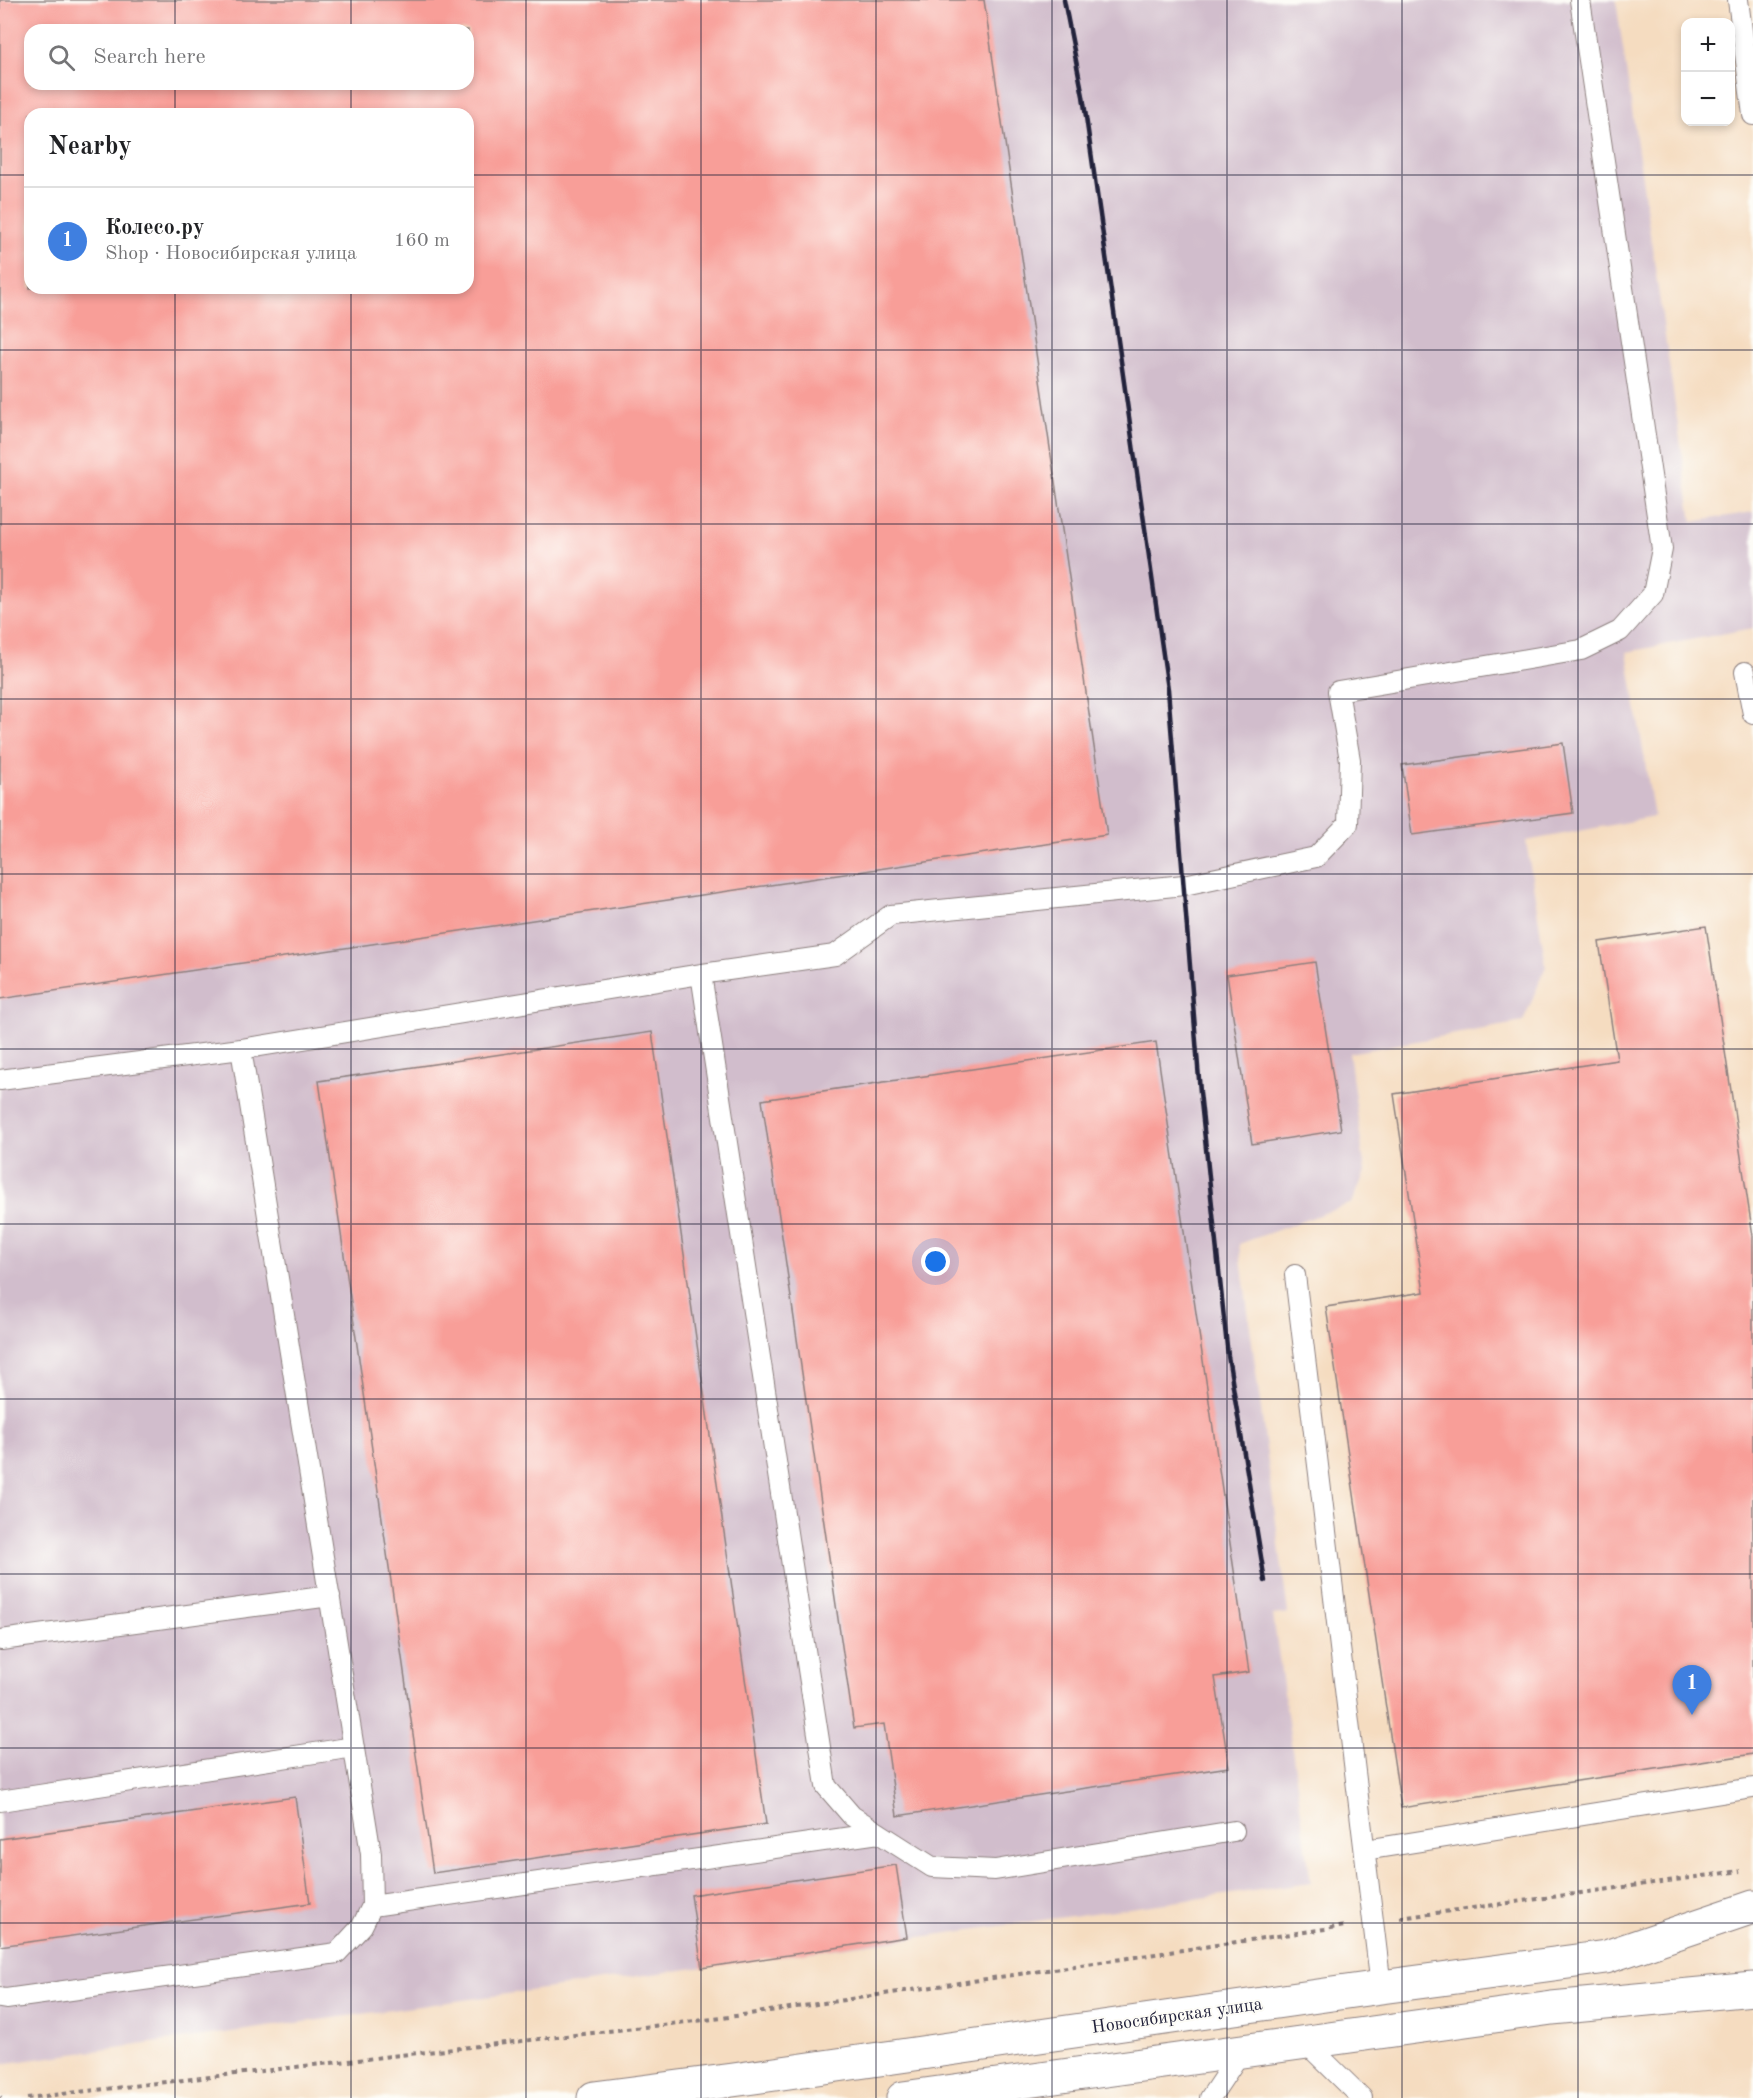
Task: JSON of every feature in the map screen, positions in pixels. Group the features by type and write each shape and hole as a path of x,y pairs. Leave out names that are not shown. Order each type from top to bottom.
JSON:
{"main road":[{"name":"Новосибирская улица","path":"594,2098 1606,1957 1753,1907"},
{"path":"903,2098 1552,2008 1753,1989"}],"lane":[{"path":"0,1080 241,1049 701,974 835,955 891,915 1184,885 1316,857 1348,824 1350,760 1338,691 1581,650 1620,631 1653,594 1662,549 1580,0"},
{"path":"1738,0 1753,116"},
{"path":"1746,672 1753,714"},
{"path":"701,974 826,1786 852,1816 932,1867 995,1870 1234,1831"},
{"path":"0,1998 336,1953 363,1926 372,1906 371,1854 241,1049"},
{"path":"1295,1275 1381,1987"},
{"path":"1,1640 330,1596"},
{"path":"0,1800 354,1747"},
{"path":"1365,1850 1753,1788"},
{"path":"372,1906 879,1833"},
{"path":"1306,2043 1362,2098"},
{"path":"1210,2098 1242,2050"}],"path":[{"path":"27,2098 722,2018 1373,1922 1741,1871"}],"shaded area":[{"path":"0,0 1616,0 1692,522 1753,512 1753,628 1627,652 1654,817 1526,841 1546,966 1523,1022 1349,1053 1365,1172 1352,1203 1239,1244 1288,1613 1273,1615 1311,1883 0,2064"}],"building":[{"path":"0,0 984,0 1107,835 0,999"},
{"path":"1563,743 1573,813 1412,835 1402,765"},
{"path":"1706,926 1753,1236 1753,1754 1401,1808 1326,1307 1424,1292 1394,1094 1617,1060 1599,942"},
{"path":"1315,962 1341,1130 1252,1144 1227,975"},
{"path":"652,1032 766,1824 433,1873 319,1081"},
{"path":"1156,1042 1249,1672 1215,1677 1229,1767 897,1816 884,1724 854,1728 762,1100"},
{"path":"295,1797 310,1903 0,1946 0,1839"},
{"path":"896,1865 907,1937 702,1968 691,1895"}],"railway":[{"path":"1064,0 1083,96 1168,689 1200,1092 1228,1356 1265,1581"}],"place":[{"name":"Колесо.ру","path":"1692,1715"}]}
